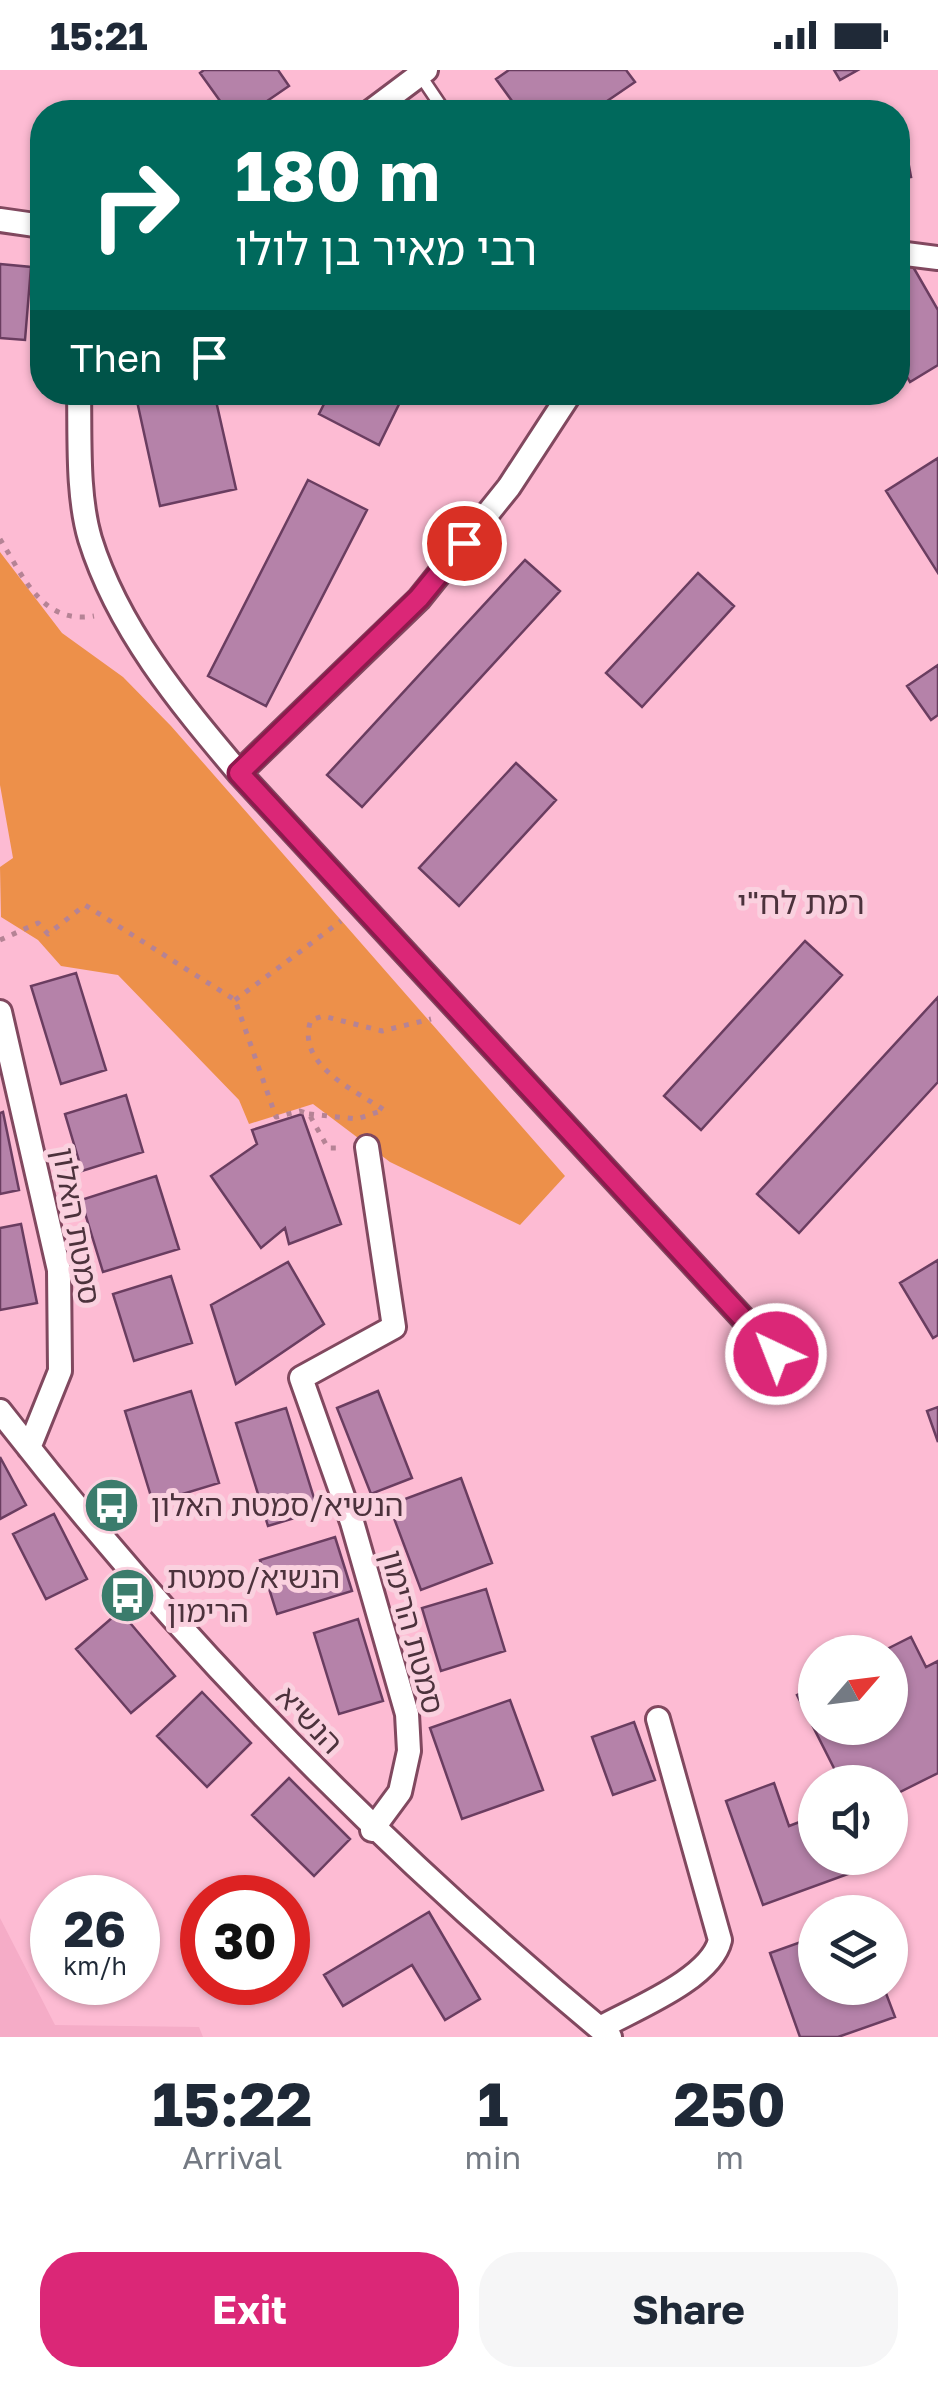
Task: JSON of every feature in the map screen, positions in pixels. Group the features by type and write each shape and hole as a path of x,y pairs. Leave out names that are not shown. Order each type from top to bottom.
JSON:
{"street":[{"path":"386,100 423,72"},
{"path":"0,220 30,224"},
{"path":"910,254 938,258"},
{"path":"80,405 90,537 121,608 169,690 239,773 776,1354"},
{"path":"239,773 419,598 508,487 562,405"},
{"name":"סמטת האלון","path":"0,1012 59,1270 60,1372 29,1448"},
{"name":"סמטת הרימון","path":"367,1147 394,1326 301,1378 352,1522 407,1714 409,1750 400,1792 372,1830"},
{"name":"הנשיא","path":"0,1411 138,1582 372,1830 605,2033"},
{"path":"605,2033 704,1970 717,1954 720,1940 658,1719"}],"lane":[{"path":"423,72 438,100"}],"path":[{"path":"0,538 31,588 58,613 69,619 121,608"},
{"path":"0,940 38,922 48,934 85,905 235,1000 276,1118 300,1111 357,1119 384,1110 324,1070 310,1048 310,1020 323,1016 382,1032 460,1012"},
{"path":"235,1000 362,906"},
{"path":"310,1114 328,1148 367,1147"}],"shaded area":[{"path":"0,552 62,633 123,677 171,726 565,1176 520,1225 390,1162 313,1104 249,1124 239,1100 118,975 61,966 38,940 1,917 0,867 13,858 0,785"},
{"path":"0,1918 30,1976 30,2005 45,2005 55,2025 199,2027 203,2037 0,2037"}],"building":[{"path":"278,70 289,86 269,100 219,100 200,73"},
{"path":"509,70 626,70 635,82 609,100 511,100 496,79"},
{"path":"834,70 858,70 840,80"},
{"path":"0,264 30,267 25,340 0,338"},
{"path":"910,266 938,310 938,365 910,382"},
{"path":"138,405 217,405 236,489 160,506"},
{"path":"324,405 399,405 379,445 319,414"},
{"path":"938,458 938,573 886,491"},
{"path":"308,480 367,510 266,706 208,676"},
{"path":"525,560 560,591 362,807 327,775"},
{"path":"698,573 734,606 642,707 606,673"},
{"path":"938,665 938,715 931,720 907,686"},
{"path":"516,763 556,800 459,906 419,868"},
{"path":"805,941 842,975 701,1130 664,1096"},
{"path":"76,973 106,1070 61,1084 31,986"},
{"path":"938,997 938,1082 799,1233 757,1194"},
{"path":"126,1095 143,1152 82,1171 65,1114"},
{"path":"3,1112 19,1190 0,1194 0,1113"},
{"path":"302,1114 341,1224 289,1244 285,1228 261,1248 211,1176 257,1144 252,1130"},
{"path":"156,1176 179,1249 103,1272 81,1200"},
{"path":"21,1224 37,1303 0,1310 0,1228"},
{"path":"938,1260 938,1335 933,1338 900,1283"},
{"path":"288,1262 324,1324 236,1384 211,1305"},
{"path":"171,1276 192,1343 134,1361 113,1294"},
{"path":"191,1391 219,1483 153,1503 125,1411"},
{"path":"378,1391 412,1478 371,1494 337,1408"},
{"path":"938,1407 938,1442 927,1411"},
{"path":"286,1408 318,1511 268,1526 236,1423"},
{"path":"0,1457 26,1505 0,1519"},
{"path":"461,1478 492,1563 421,1590 389,1505"},
{"path":"54,1514 87,1579 46,1599 13,1534"},
{"path":"335,1537 352,1591 277,1614 260,1560"},
{"path":"486,1589 505,1651 441,1671 422,1608"},
{"path":"120,1611 175,1676 131,1713 76,1649"},
{"path":"358,1619 383,1701 339,1714 314,1633"},
{"path":"911,1637 926,1667 938,1661 938,1773 908,1788 908,1765 832,1765 822,1745 908,1745"},
{"path":"202,1692 251,1743 207,1787 157,1736"},
{"path":"510,1700 543,1790 462,1819 430,1728"},
{"path":"634,1722 655,1780 613,1795 592,1737"},
{"path":"289,1778 350,1839 314,1876 252,1815"},
{"path":"774,1783 789,1826 798,1823 798,1875 845,1875 763,1905 726,1801"},
{"path":"429,1912 480,1999 445,2020 412,1965 343,2006 324,1975"},
{"path":"798,1943 798,2005 890,2005 895,2017 838,2037 800,2037 770,1953"}],"place":[{"name":"הנשיא/סמטת האלון","path":"112,1506"},
{"name":"הנשיא/סמטת הרימון","path":"128,1595"}],"district":[{"name":"רמת לח\"י","path":"801,903"}],"route":[{"path":"464,543 419,598 239,773 776,1354"}]}
